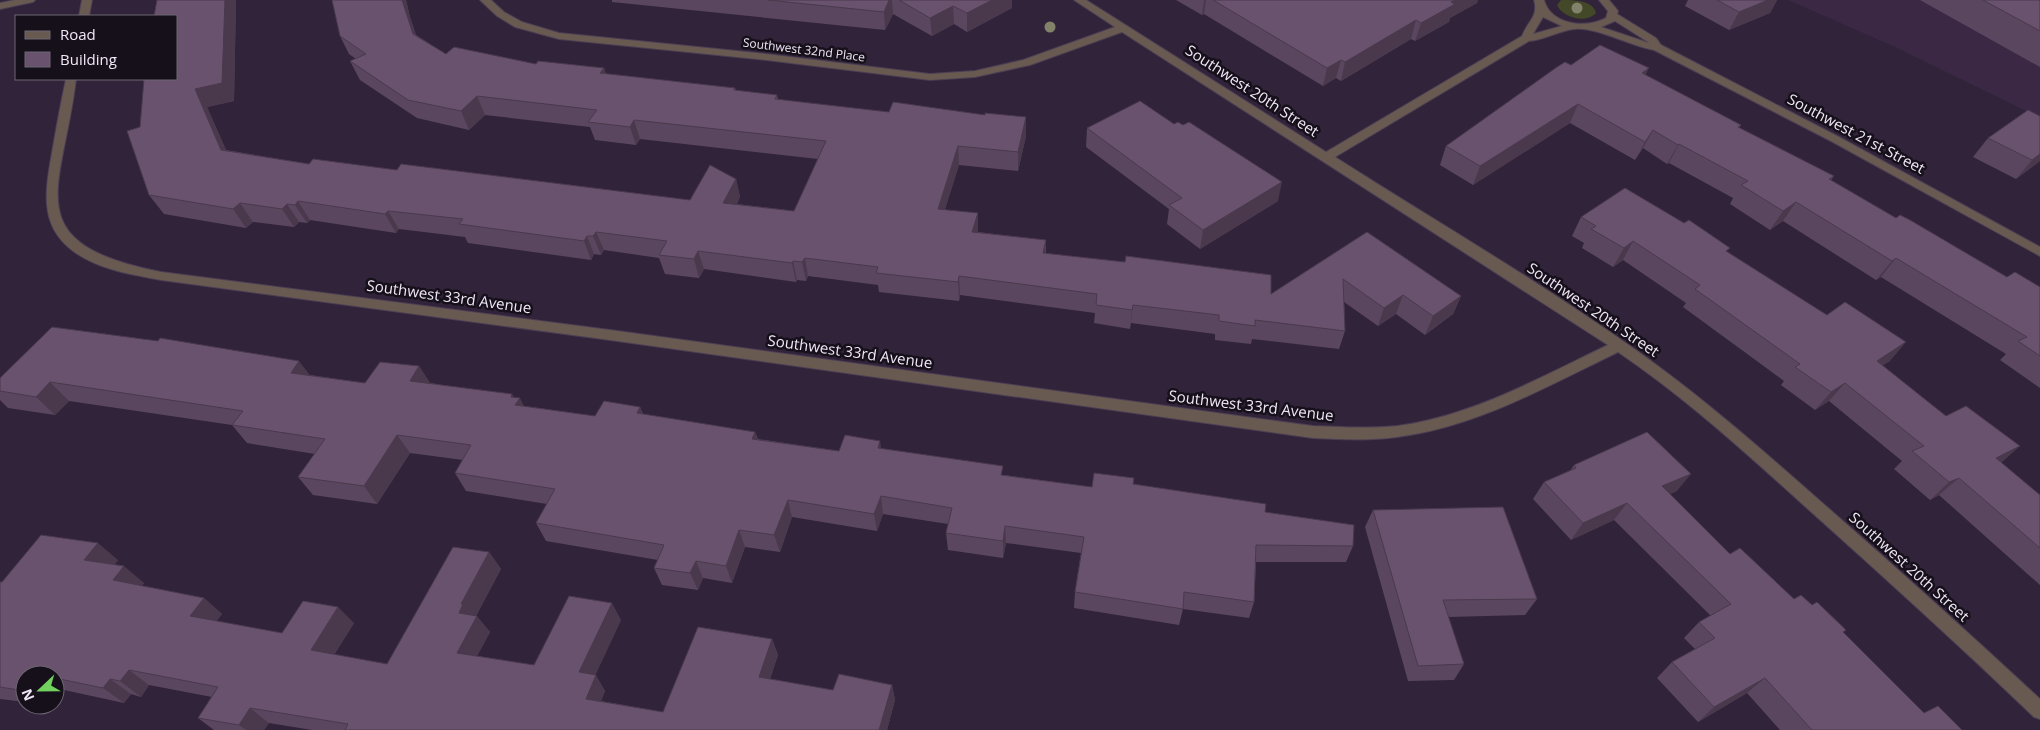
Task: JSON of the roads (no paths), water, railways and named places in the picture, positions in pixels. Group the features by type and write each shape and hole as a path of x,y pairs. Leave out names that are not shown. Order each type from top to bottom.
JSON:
{"street":[{"path":"0,6 30,0"},
{"path":"84,15 88,0"},
{"name":"Southwest 32nd Place","path":"485,0 502,16 514,23 541,33 930,77 975,74 1026,63 1123,28"},
{"name":"Southwest 20th Street","path":"1079,0 1555,303 1618,346 1702,408 1761,457 1936,612 2040,711"},
{"path":"1539,3 1554,19 1573,26 1590,27 1606,24 1611,5"},
{"path":"1527,38 1528,31 1540,16 1539,3"},
{"name":"Southwest 21st Street","path":"1611,5 1652,40 1657,47"},
{"path":"1325,158 1527,38 1540,37 1573,26"},
{"name":"Southwest 21st Street","path":"1590,27 1642,45 1657,47 1835,139 2040,252"},
{"name":"Southwest 33rd Avenue","path":"72,80 51,191 52,210 57,225 86,254 107,263 161,276 610,335 1313,432 1385,433 1410,430 1446,421 1518,393 1618,346"}]}
